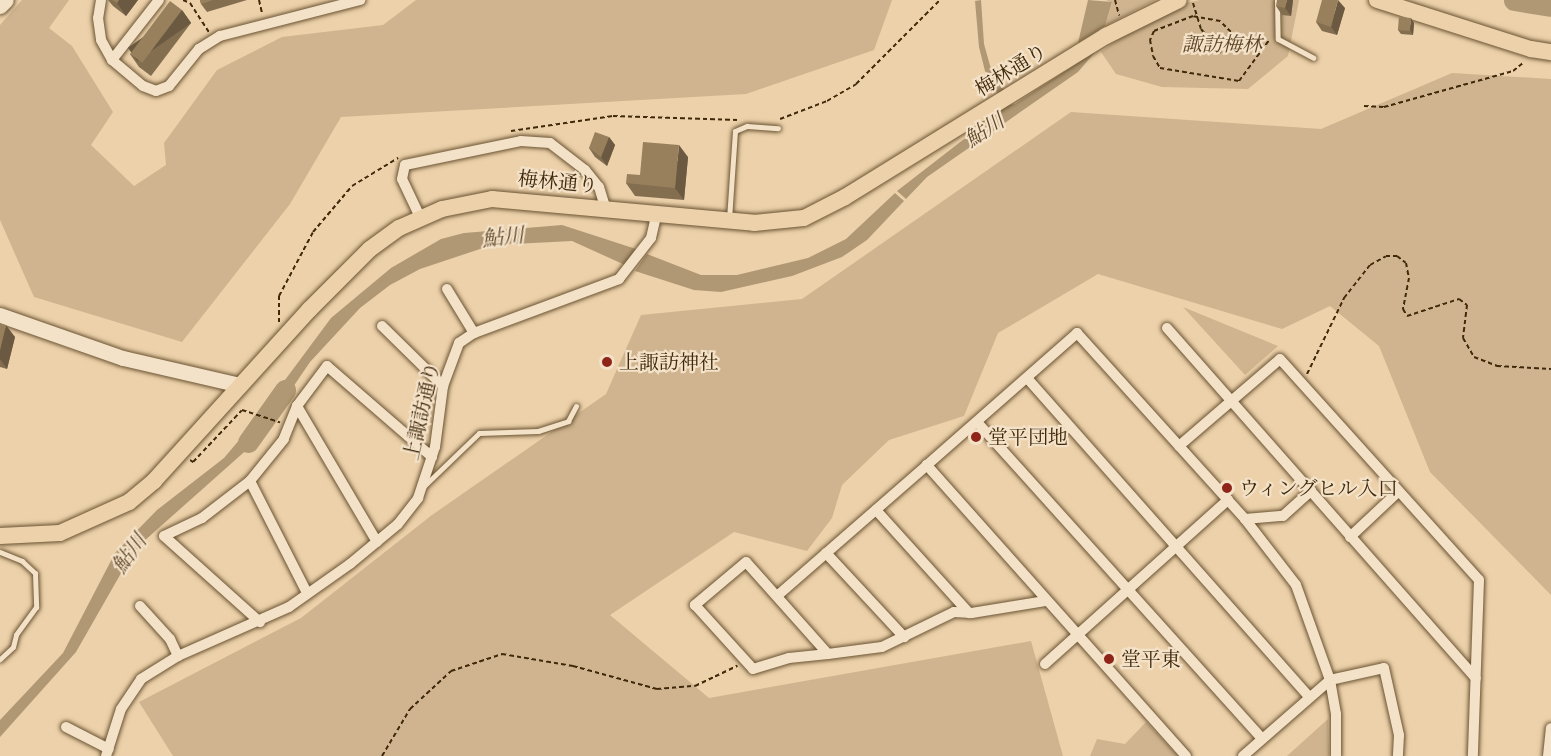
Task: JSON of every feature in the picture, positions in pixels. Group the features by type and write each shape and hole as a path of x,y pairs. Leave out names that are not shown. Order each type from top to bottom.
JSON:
{"main road":[{"name":"梅林通り","path":"0,536 60,533 129,502 154,481 240,385 370,249 421,219 450,207 492,199 605,207 728,221 784,222 826,208 1106,36 1179,0"},
{"path":"1377,0 1404,4 1531,50 1551,52"}],"street":[{"path":"0,6 6,0"},
{"path":"101,0 98,18 101,40 112,60 143,86 163,89 199,49 214,39 360,0"},
{"path":"112,60 159,0"},
{"path":"421,219 402,179 405,165 521,141 550,143 585,170 599,187 605,207"},
{"name":"上諏訪通り","path":"108,753 121,709 130,692 141,679 178,656 260,622 308,593 398,524 420,489 432,457 443,386 459,343 474,333 607,286 628,271 644,248 655,229 657,213"},
{"path":"447,289 474,333"},
{"path":"0,315 123,358 240,385"},
{"path":"382,326 443,386"},
{"path":"1167,328 1476,678"},
{"path":"777,596 1077,333 1245,519 1296,585 1330,680 1336,714 1336,756"},
{"path":"1179,446 1280,359 1479,580 1473,756"},
{"path":"260,622 164,536 202,518 250,481 284,439 297,406 327,366 432,457"},
{"path":"1026,378 1309,698"},
{"path":"297,406 377,542"},
{"path":"976,422 1262,738"},
{"path":"927,465 1045,601 1185,756"},
{"path":"250,481 308,593"},
{"path":"1245,519 1282,516 1311,491"},
{"path":"1350,537 1398,491"},
{"path":"1045,664 1228,500"},
{"path":"876,510 969,613"},
{"path":"826,553 904,637"},
{"path":"828,654 746,562 695,604 753,669 789,658 828,654 882,647 954,612 969,613 1045,601"},
{"path":"140,606 170,639 178,656"},
{"path":"1243,756 1330,680 1384,668 1399,735 1398,756"},
{"path":"66,727 108,753"},
{"path":"1548,756 1551,728"}],"lane":[{"path":"1277,0 1275,27 1278,39 1313,58"},
{"path":"728,221 735,131 747,126 778,128"},
{"path":"420,489 479,433 538,430 568,421 576,406"},
{"path":"0,552 22,561 35,573 36,607 20,629 13,647 0,659"}],"path":[{"path":"183,0 191,2 214,39"},
{"path":"259,0 264,25"},
{"path":"773,119 784,119 856,84 940,0"},
{"path":"1191,0 1199,16 1201,29 1221,53"},
{"path":"1231,32 1220,21 1199,16 1154,31 1150,40 1160,68 1239,81 1275,27"},
{"path":"1364,106 1384,107 1513,71 1531,50"},
{"path":"505,132 613,116 740,120"},
{"path":"280,331 279,296 313,232 352,186 389,160 401,157"},
{"path":"1307,374 1344,298 1370,265 1386,256 1397,256 1406,263 1409,278 1403,309 1407,316 1460,299 1467,305 1463,338 1474,357 1497,366 1551,369"},
{"path":"247,412 282,422"},
{"path":"382,756 410,710 451,671 502,654 573,666 657,689 695,687 745,663"}],"green space":[{"path":"22,0 69,0 49,28 72,46 113,112 91,145 134,186 166,165 164,143 217,70 282,37 383,25 416,0 892,0 874,50 746,94 341,117 290,204 182,342 34,297 0,220 0,25"},
{"name":"諏訪梅林","path":"1106,0 1155,0 1105,26 1112,3"},
{"name":"諏訪梅林","path":"1200,0 1299,0 1288,56 1248,89 1162,87 1116,74 1101,52 1129,31 1186,3"},
{"path":"1452,73 1551,79 1551,595 1430,472 1379,346 1330,306 1282,329 1098,274 998,333 964,416 889,440 842,485 832,518 807,551 734,532 610,615 709,698 1031,641 1063,756 173,756 139,702 301,618 432,515 606,394 641,315 802,299 1071,112 1321,129"},
{"path":"1183,307 1278,346 1245,375"},
{"path":"1328,719 1329,756 1287,756"},
{"path":"1146,722 1178,756 1090,756 1097,739 1125,744"}],"water":[{"path":"981,0 984,44 991,69 1004,90 998,94 985,71 979,47 975,1"},
{"path":"1088,0 1112,2 1105,26 1078,43"},
{"path":"1096,51 1078,72 927,177 906,199 897,191 1008,105 1015,104"},
{"path":"895,193 904,201 867,240 842,257 792,276 721,292 694,290 635,271 647,254 701,275 737,275 808,258 846,239"},
{"path":"562,225 636,249 625,265 572,241 492,245 420,269 390,285 360,308 310,362 274,415 262,411 331,318 391,268 441,239 464,233"},
{"path":"258,418 271,421 260,438 143,542 128,561 76,652 0,737 0,720 63,653 115,553 157,510 224,458"}],"building":[{"path":"200,0 213,0 201,4"},
{"path":"1277,0 1287,0 1285,8 1276,6"},
{"path":"1322,0 1338,0 1331,27 1316,22"},
{"path":"170,1 182,10 142,63 130,54"},
{"path":"1399,17 1411,18 1410,31 1398,30"},
{"path":"595,132 609,137 601,157 589,148"},
{"path":"643,142 679,145 675,188 626,183 627,174 640,175"},
{"path":"0,323 6,325 0,350"}],"waterway":[{"name":"鮎川","path":"1514,0 1551,6"},
{"name":"鮎川","path":"248,442 285,390"}],"place":[{"name":"上諏訪神社","path":"607,362"},
{"name":"堂平団地","path":"976,437"},
{"name":"ウィングヒル入口","path":"1227,488"},
{"name":"堂平東","path":"1109,659"}]}
